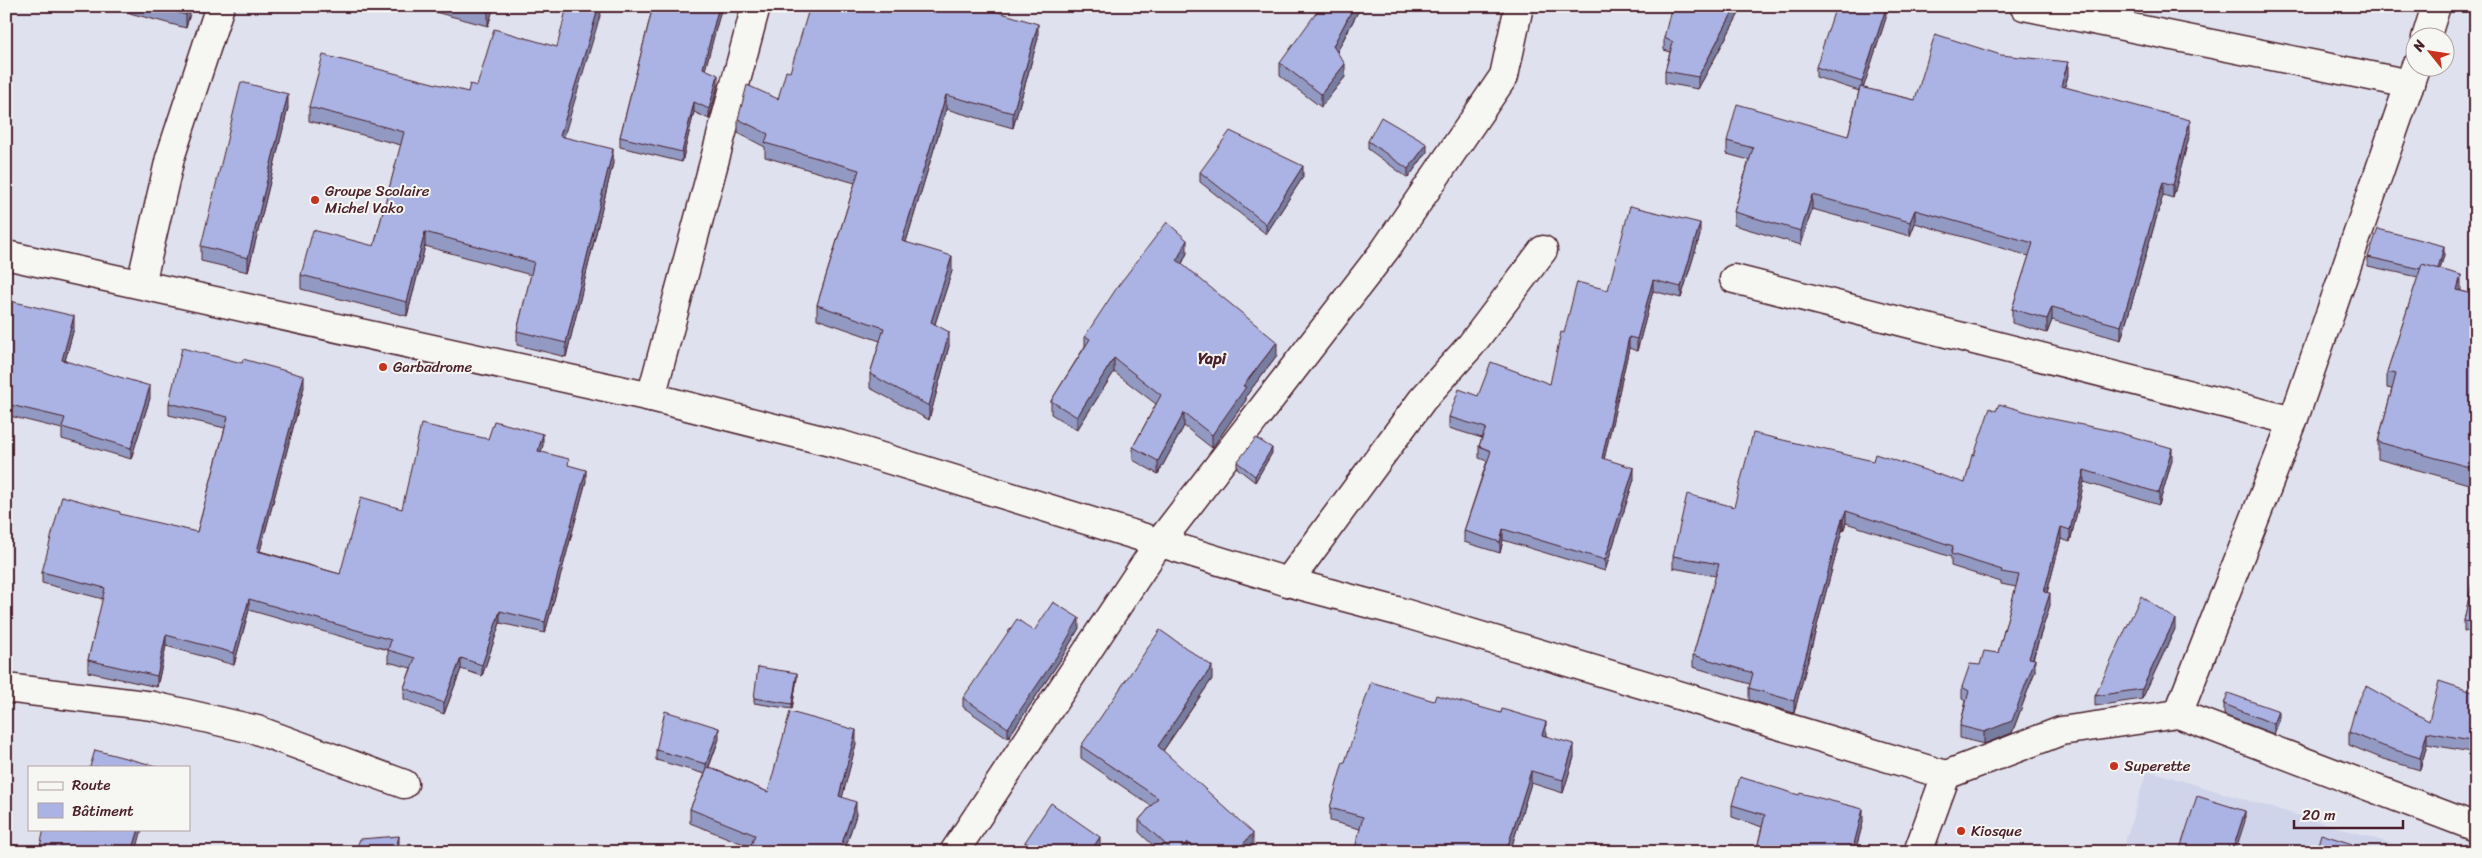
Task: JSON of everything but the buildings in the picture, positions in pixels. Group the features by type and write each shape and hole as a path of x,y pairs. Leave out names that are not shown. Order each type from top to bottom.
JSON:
{"street":[{"path":"141,284 170,158 220,6"},
{"path":"651,397 756,6"},
{"path":"954,852 1159,544 1385,250 1504,76 1519,6"},
{"path":"2024,6 2404,74"},
{"path":"2429,28 2436,6"},
{"path":"2178,714 2294,421 2412,78"},
{"path":"1288,582 1422,400 1471,345 1542,250"},
{"path":"6,255 651,397 842,446 1159,544 1288,582 1397,610 1946,775 2060,731 2178,714 2476,827"},
{"path":"1734,279 2294,421"},
{"path":"6,688 153,706 257,730 404,784"},
{"path":"1918,852 1946,775"}],"shaded area":[{"path":"2147,770 2410,849 2409,852 2122,852"}],"place":[{"name":"Groupe Scolaire Michel Vako","path":"315,200"},
{"name":"Garbadrome","path":"383,367"},
{"name":"Superette","path":"2114,766"},
{"name":"Kiosque","path":"1961,831"}],"district":[{"name":"Yapi","path":"1212,358"}]}
